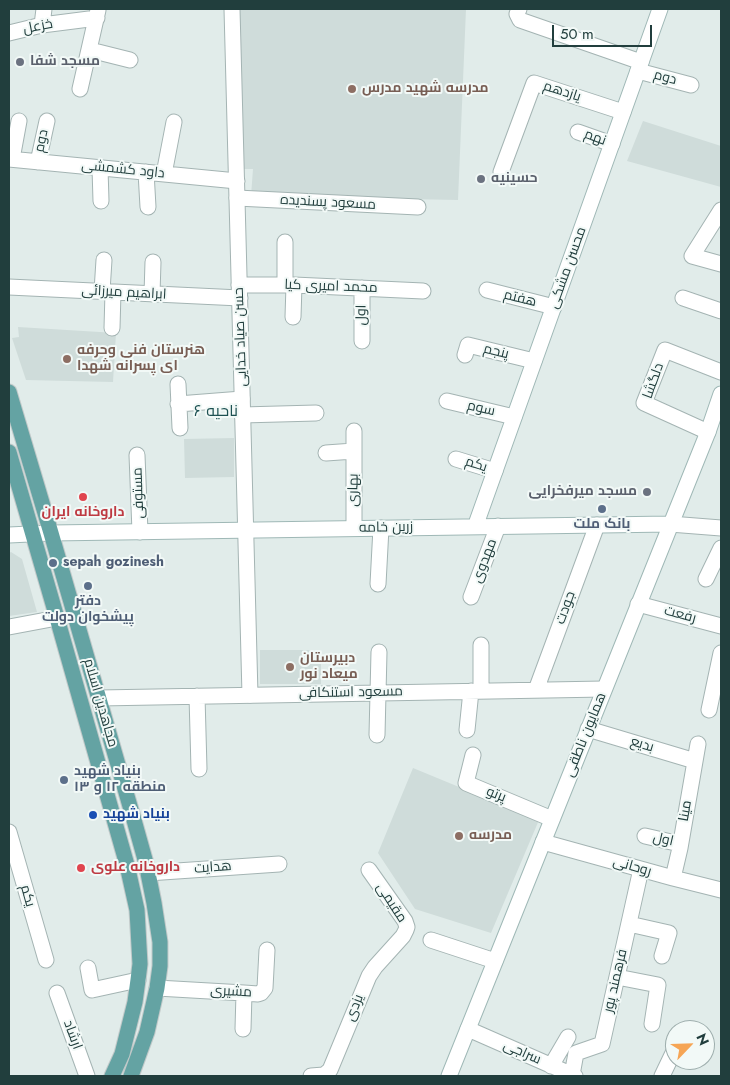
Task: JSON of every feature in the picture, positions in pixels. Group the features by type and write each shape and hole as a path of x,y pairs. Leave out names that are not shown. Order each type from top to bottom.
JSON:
{"main road":[{"name":"مجاهدین اسلام","path":"9,392 148,872 160,942 160,966 147,1032 131,1076"},
{"name":"مجاهدین اسلام","path":"9,452 127,865 137,910 140,964 135,1002 122,1054 112,1076"}],"street":[{"path":"42,25 44,9"},
{"name":"حسن صیاد خدایی","path":"232,9 250,695"},
{"name":"دوم","path":"519,9 517,14 520,20 639,67 691,85"},
{"name":"محسن مشکی","path":"475,527 660,9"},
{"path":"80,89 98,13"},
{"name":"خزعل","path":"9,33 98,13"},
{"path":"90,50 130,60"},
{"name":"یازدهم","path":"501,172 534,83 623,112"},
{"path":"10,159 19,121"},
{"name":"دوم","path":"38,162 47,121"},
{"path":"164,174 174,122"},
{"name":"نهم","path":"578,132 612,144"},
{"name":"داود کشمشی","path":"10,159 237,181"},
{"path":"100,168 101,201"},
{"path":"146,172 148,207"},
{"name":"مسعود پسندیده","path":"237,198 418,207"},
{"path":"721,210 692,256 721,264"},
{"path":"285,242 293,317"},
{"path":"104,260 112,328"},
{"path":"152,294 153,262"},
{"name":"محمد امیری کیا","path":"239,292 289,285 423,291"},
{"name":"ابراهیم میرزائی","path":"9,287 152,294 239,292"},
{"name":"اول","path":"362,288 362,341"},
{"name":"هفتم","path":"487,290 554,307"},
{"path":"683,298 721,311"},
{"name":"پنجم","path":"465,355 468,345 534,361"},
{"name":"دلگشا","path":"708,432 644,403 665,350 721,372"},
{"path":"178,384 180,428"},
{"name":"همایون ناطقی","path":"449,1076 708,432 721,394"},
{"path":"178,404 242,399"},
{"name":"سوم","path":"447,401 514,417"},
{"path":"242,415 316,413"},
{"name":"بهاری","path":"354,431 354,528"},
{"path":"326,453 354,451"},
{"name":"مستوفی","path":"137,454 140,532"},
{"name":"یکم","path":"456,459 495,471"},
{"name":"زرین خامه","path":"9,535 670,524 721,528"},
{"name":"جودت","path":"536,690 597,525"},
{"name":"مهدوی","path":"471,597 498,526"},
{"path":"378,584 381,528"},
{"path":"706,579 721,548"},
{"name":"رفعت","path":"638,604 721,626"},
{"path":"9,627 57,618"},
{"path":"467,730 476,691 481,645"},
{"path":"378,735 379,652"},
{"path":"709,710 721,653"},
{"name":"مسعود استنکافی","path":"99,698 604,689"},
{"path":"197,696 199,769"},
{"name":"بدیع","path":"588,729 695,761"},
{"name":"مینا","path":"673,878 698,744"},
{"name":"پرتو","path":"473,755 466,783 552,819"},
{"name":"یکم","path":"9,832 46,960"},
{"name":"اول","path":"645,836 680,844"},
{"name":"روحانی","path":"543,842 721,890"},
{"name":"هدایت","path":"148,872 279,864"},
{"name":"فرهمند پور","path":"564,1073 576,1054 602,1044 641,869"},
{"name":"مقیمی","path":"369,870 406,924 406,930 402,936"},
{"path":"629,924 669,932 662,956"},
{"name":"یزدی","path":"311,1076 324,1075 330,1070 369,976 402,936"},
{"path":"431,940 495,962"},
{"name":"مشیری","path":"157,988 261,993 265,988 267,950"},
{"path":"88,968 92,990 138,980"},
{"path":"617,977 658,985 652,1024"},
{"name":"ارشاد","path":"57,993 87,1076"},
{"path":"243,1029 244,993"},
{"name":"سراجی","path":"468,1029 564,1073"},
{"path":"564,1073 568,1037"}],"shaded area":[{"name":"مدرسه شهید مدرس","path":"238,9 466,9 458,200 251,196 253,169 244,169"},
{"path":"643,121 721,146 721,187 627,161"},
{"name":"هنرستان فنی وحرفه ای پسرانه شهدا","path":"18,327 116,333 113,382 26,380 12,338 19,337"},
{"path":"234,438 234,477 185,478 184,439"},
{"path":"11,552 22,559 37,612 9,616 9,553"},
{"name":"دبیرستان میعاد نور","path":"260,650 321,650 321,684 260,684"},
{"name":"مدرسه","path":"413,768 539,820 491,933 415,909 378,853"}],"place":[{"name":"مسجد شفا","path":"20,62"},
{"name":"مدرسه شهید مدرس","path":"352,89"},
{"name":"حسینیه","path":"481,179"},
{"name":"هنرستان فنی وحرفه ای پسرانه شهدا","path":"67,359"},
{"name":"مسجد میرفخرایی","path":"647,492"},
{"name":"داروخانه ایران","path":"83,497"},
{"name":"بانک ملت","path":"602,509"},
{"name":"sepah gozinesh","path":"53,563"},
{"name":"دفتر پیشخوان دولت","path":"88,586"},
{"name":"دبیرستان میعاد نور","path":"290,667"},
{"name":"بنیاد شهید منطقه ۱۲ و ۱۳","path":"64,780"},
{"name":"بنیاد شهید","path":"93,815"},
{"name":"مدرسه","path":"459,836"},
{"name":"داروخانه علوی","path":"81,868"}],"district":[{"name":"ناحیه ۶","path":"216,412"}]}
